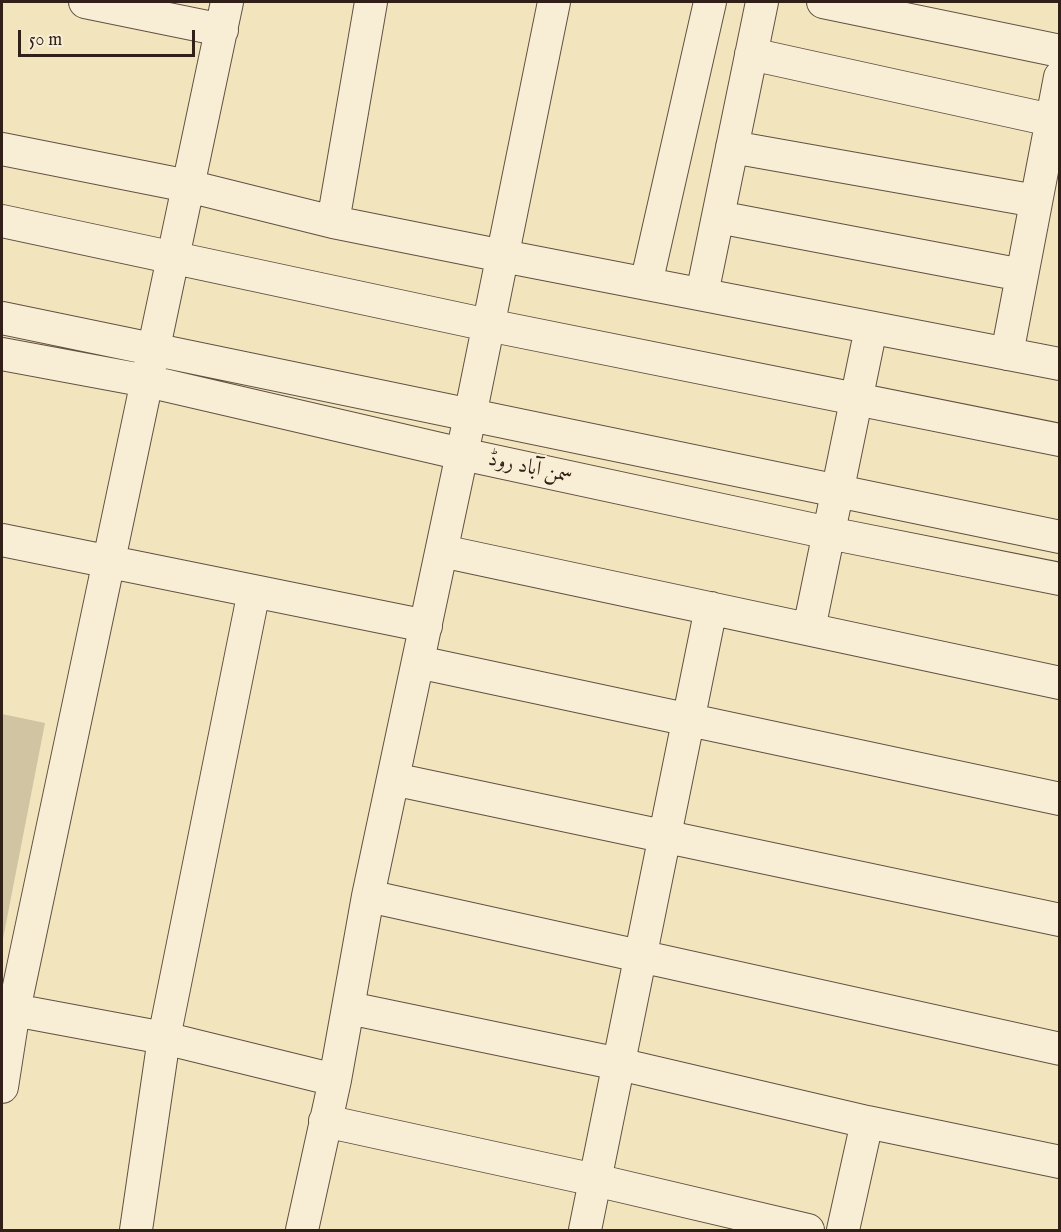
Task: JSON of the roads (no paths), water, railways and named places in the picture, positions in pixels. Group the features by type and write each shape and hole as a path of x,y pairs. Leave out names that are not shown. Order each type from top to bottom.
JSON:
{"street":[{"path":"2,1087 14,1010 224,16 85,2"},
{"path":"333,222 371,2"},
{"path":"302,1230 335,1080 368,896 442,551 554,2"},
{"path":"646,284 710,2"},
{"path":"702,294 762,2"},
{"path":"823,2 1059,51"},
{"path":"751,54 1051,120"},
{"path":"1007,354 1059,77"},
{"path":"732,147 1036,201"},
{"path":"2,149 188,186 333,222 1059,364"},
{"path":"718,217 1022,275"},
{"path":"2,221 488,324 1059,440"},
{"name":"سمن آباد روڈ","path":"2,318 1059,537"},
{"path":"809,629 871,328"},
{"name":"سمن آباد روڈ","path":"2,354 147,381 462,454 829,533 1059,579"},
{"path":"2,540 426,627"},
{"path":"442,551 1059,683"},
{"path":"136,1230 164,1038 254,591"},
{"path":"585,1230 711,608"},
{"path":"418,662 1059,799"},
{"path":"393,779 1059,920"},
{"path":"368,896 1059,1049"},
{"path":"349,1008 619,1064 867,1122 1059,1162"},
{"path":"14,1010 164,1038 335,1080"},
{"path":"325,1121 595,1180 808,1230"},
{"path":"843,1230 867,1122"}]}
